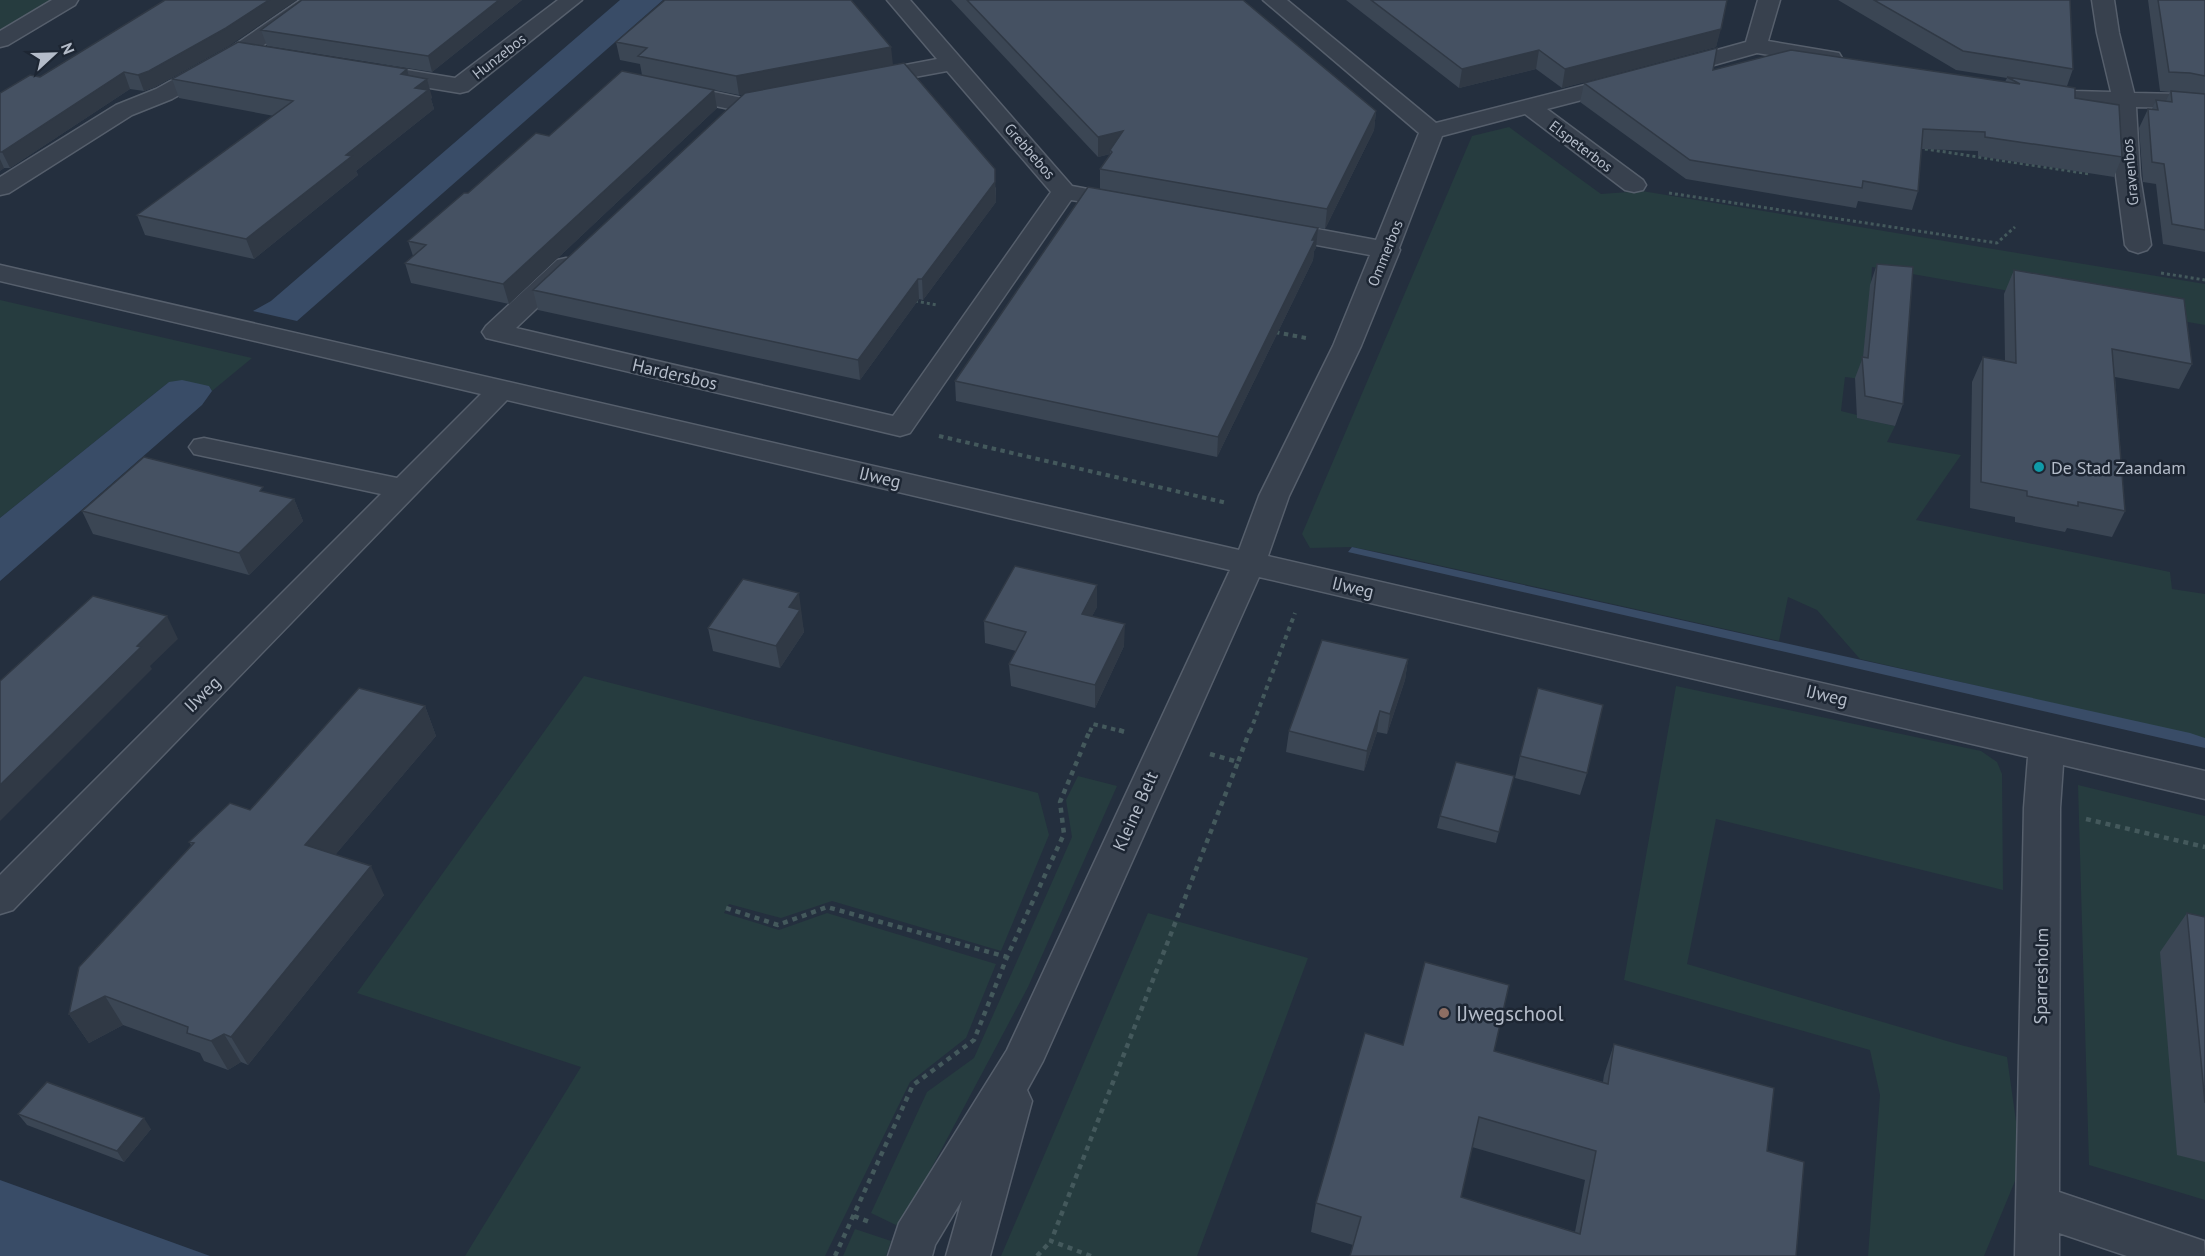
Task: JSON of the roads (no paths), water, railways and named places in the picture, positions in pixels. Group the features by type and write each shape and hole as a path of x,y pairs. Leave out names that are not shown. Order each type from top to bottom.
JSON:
{"street":[{"path":"0,40 67,0"},
{"path":"0,188 124,110 164,94 241,51 314,0"},
{"name":"Hunzebos","path":"356,69 460,86 571,0"},
{"name":"Grebbebos","path":"898,0 1064,192 1108,200"},
{"path":"1274,0 1432,131"},
{"path":"1769,0 1756,46 1850,62"},
{"name":"Gravenbos","path":"2103,0 2108,33 2124,99 2129,180 2138,245"},
{"name":"Elspeterbos","path":"1432,131 1756,46"},
{"path":"241,51 275,57"},
{"path":"840,84 953,63"},
{"path":"648,86 750,102 714,128"},
{"path":"2014,88 2073,98 2181,101 2205,105"},
{"name":"Elspeterbos","path":"1529,106 1634,185"},
{"name":"Ommerbos","path":"1250,562 1267,512 1347,346 1387,250 1432,131"},
{"name":"Hardersbos","path":"588,246 496,332 900,427 1064,192"},
{"path":"1253,225 1387,250"},
{"name":"IJweg","path":"0,273 2205,785"},
{"name":"IJweg","path":"0,899 501,390"},
{"path":"204,447 404,489"},
{"name":"Kleine Belt","path":"909,1256 915,1238 1022,1061 1250,562"},
{"name":"Sparresholm","path":"2037,1256 2042,808 2047,747"},
{"name":"Kleine Belt","path":"968,1256 1022,1061"},
{"path":"2037,1205 2188,1256"}],"water":[{"path":"620,0 663,0 297,321 253,311 271,301"},
{"path":"182,380 209,386 212,391 202,405 0,581 0,518 169,382"},
{"path":"1352,547 2190,733 2205,738 2205,748 1348,552"},
{"path":"0,1180 210,1256 0,1256"}],"place":[{"name":"De Stad Zaandam","path":"2039,467"},
{"name":"IJwegschool","path":"1444,1013"}]}
